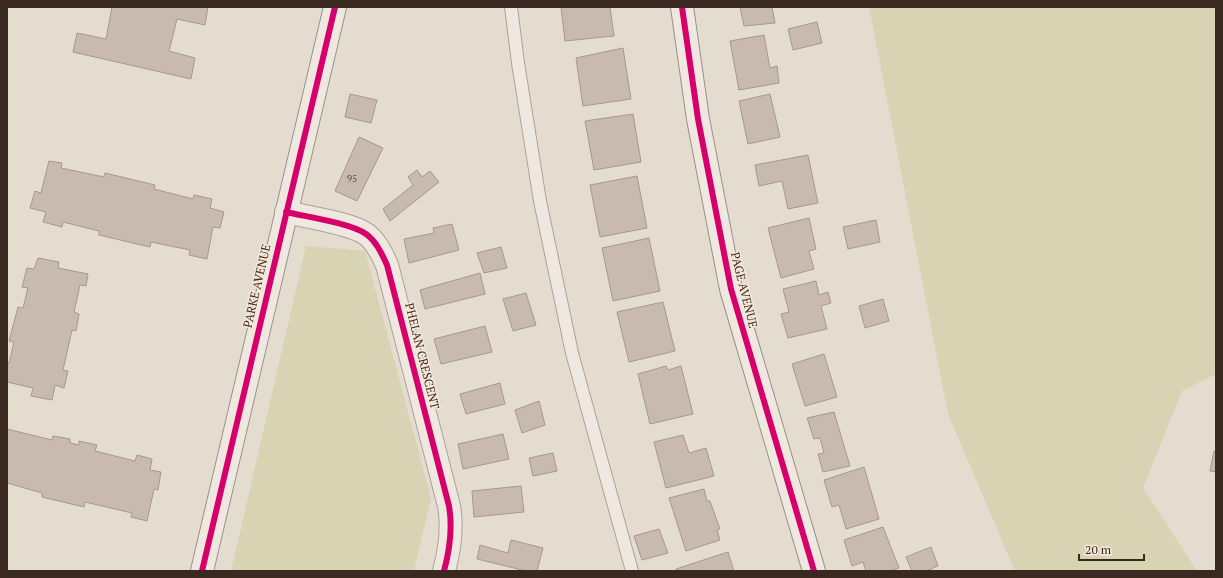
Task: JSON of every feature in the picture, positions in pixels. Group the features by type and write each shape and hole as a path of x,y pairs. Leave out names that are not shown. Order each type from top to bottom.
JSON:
{"street":[{"name":"PARKE AVENUE","path":"202,571 334,7"},
{"name":"PAGE AVENUE","path":"682,7 698,119 731,289 814,571"},
{"name":"PHELAN CRESCENT","path":"286,212 356,228 368,235 382,255 389,272 452,521 448,556 444,571"}],"lane":[{"path":"511,7 518,63 540,201 572,353 632,571"}],"shaded area":[{"path":"869,7 1216,7 1216,374 1182,391 1143,488 1197,571 1015,571 948,414"},
{"path":"306,246 365,251 431,498 414,571 231,571"}],"building":[{"path":"112,7 208,7 205,25 177,19 169,51 195,58 191,79 73,52 77,33 106,39"},
{"path":"561,7 610,7 614,36 565,41"},
{"path":"740,7 772,7 775,23 744,26"},
{"path":"817,22 822,43 793,50 788,29"},
{"path":"764,35 770,68 777,66 779,83 739,90 730,41"},
{"path":"623,48 631,99 583,106 576,58"},
{"path":"350,94 377,100 371,123 345,117"},
{"path":"770,94 780,137 748,144 739,101"},
{"path":"633,114 641,162 594,170 585,121"},
{"path":"359,137 383,148 357,201 335,191"},
{"path":"808,155 818,203 788,209 782,181 759,186 755,165"},
{"path":"49,161 62,163 61,168 104,177 105,173 155,185 154,189 193,199 194,195 212,199 210,208 224,212 220,228 213,227 207,259 189,255 190,250 151,242 150,247 99,235 99,231 63,222 62,227 43,222 46,212 30,208 35,191 41,193"},
{"path":"417,170 422,177 430,171 439,182 390,221 383,209 413,185 408,177"},
{"path":"637,176 647,228 600,237 590,185"},
{"path":"809,218 816,249 809,251 814,269 781,278 768,228"},
{"path":"876,220 880,242 848,249 843,227"},
{"path":"452,224 459,250 409,263 404,239 434,233 433,228"},
{"path":"649,238 660,291 613,301 602,248"},
{"path":"501,247 507,268 484,273 477,253"},
{"path":"38,258 59,262 58,268 88,274 86,286 80,285 74,312 79,314 76,331 72,330 63,370 68,371 64,388 55,385 52,400 31,396 33,388 7,382 7,363 9,363 14,342 9,341 18,307 23,308 28,288 22,287 27,268 34,269"},
{"path":"480,273 485,294 425,309 420,290"},
{"path":"816,281 819,295 828,292 831,303 821,306 827,329 788,338 781,314 789,312 783,289"},
{"path":"526,293 536,325 513,331 503,299"},
{"path":"883,299 889,321 865,328 859,306"},
{"path":"663,302 675,351 629,362 617,312"},
{"path":"485,326 492,352 441,364 434,339"},
{"path":"824,354 837,397 805,406 792,364"},
{"path":"666,366 668,370 681,366 693,414 650,424 638,374"},
{"path":"500,383 505,404 466,414 460,394"},
{"path":"539,401 545,425 522,433 515,410"},
{"path":"834,412 850,466 823,472 818,454 824,453 820,438 814,439 807,418"},
{"path":"7,429 52,440 53,436 70,439 70,443 79,445 79,441 97,445 95,451 135,461 137,455 152,459 150,470 161,472 158,490 154,489 147,521 131,517 132,513 85,502 84,507 42,497 42,493 7,483"},
{"path":"503,434 509,459 463,469 458,444"},
{"path":"683,435 689,453 706,448 714,476 666,488 654,442"},
{"path":"1214,451 1216,452 1216,472 1210,471"},
{"path":"553,453 557,471 533,476 529,458"},
{"path":"864,467 879,519 846,529 839,505 832,507 824,480"},
{"path":"521,486 524,512 474,517 472,491"},
{"path":"704,489 707,501 710,501 720,529 717,530 720,540 686,551 669,498"},
{"path":"883,527 899,568 889,571 866,571 863,562 852,566 844,540"},
{"path":"659,529 668,553 642,560 634,536"},
{"path":"511,540 543,548 537,571 526,571 477,559 480,545 508,553"},
{"path":"931,547 938,566 926,571 912,571 906,557"},
{"path":"728,552 734,571 676,571 676,569"}],"cycle path":[{"path":"202,571 335,7"},
{"path":"682,7 698,119 731,289 814,571"},
{"path":"286,212 328,221 359,230 373,240 387,265 449,506 451,523 450,539 444,571"}]}
